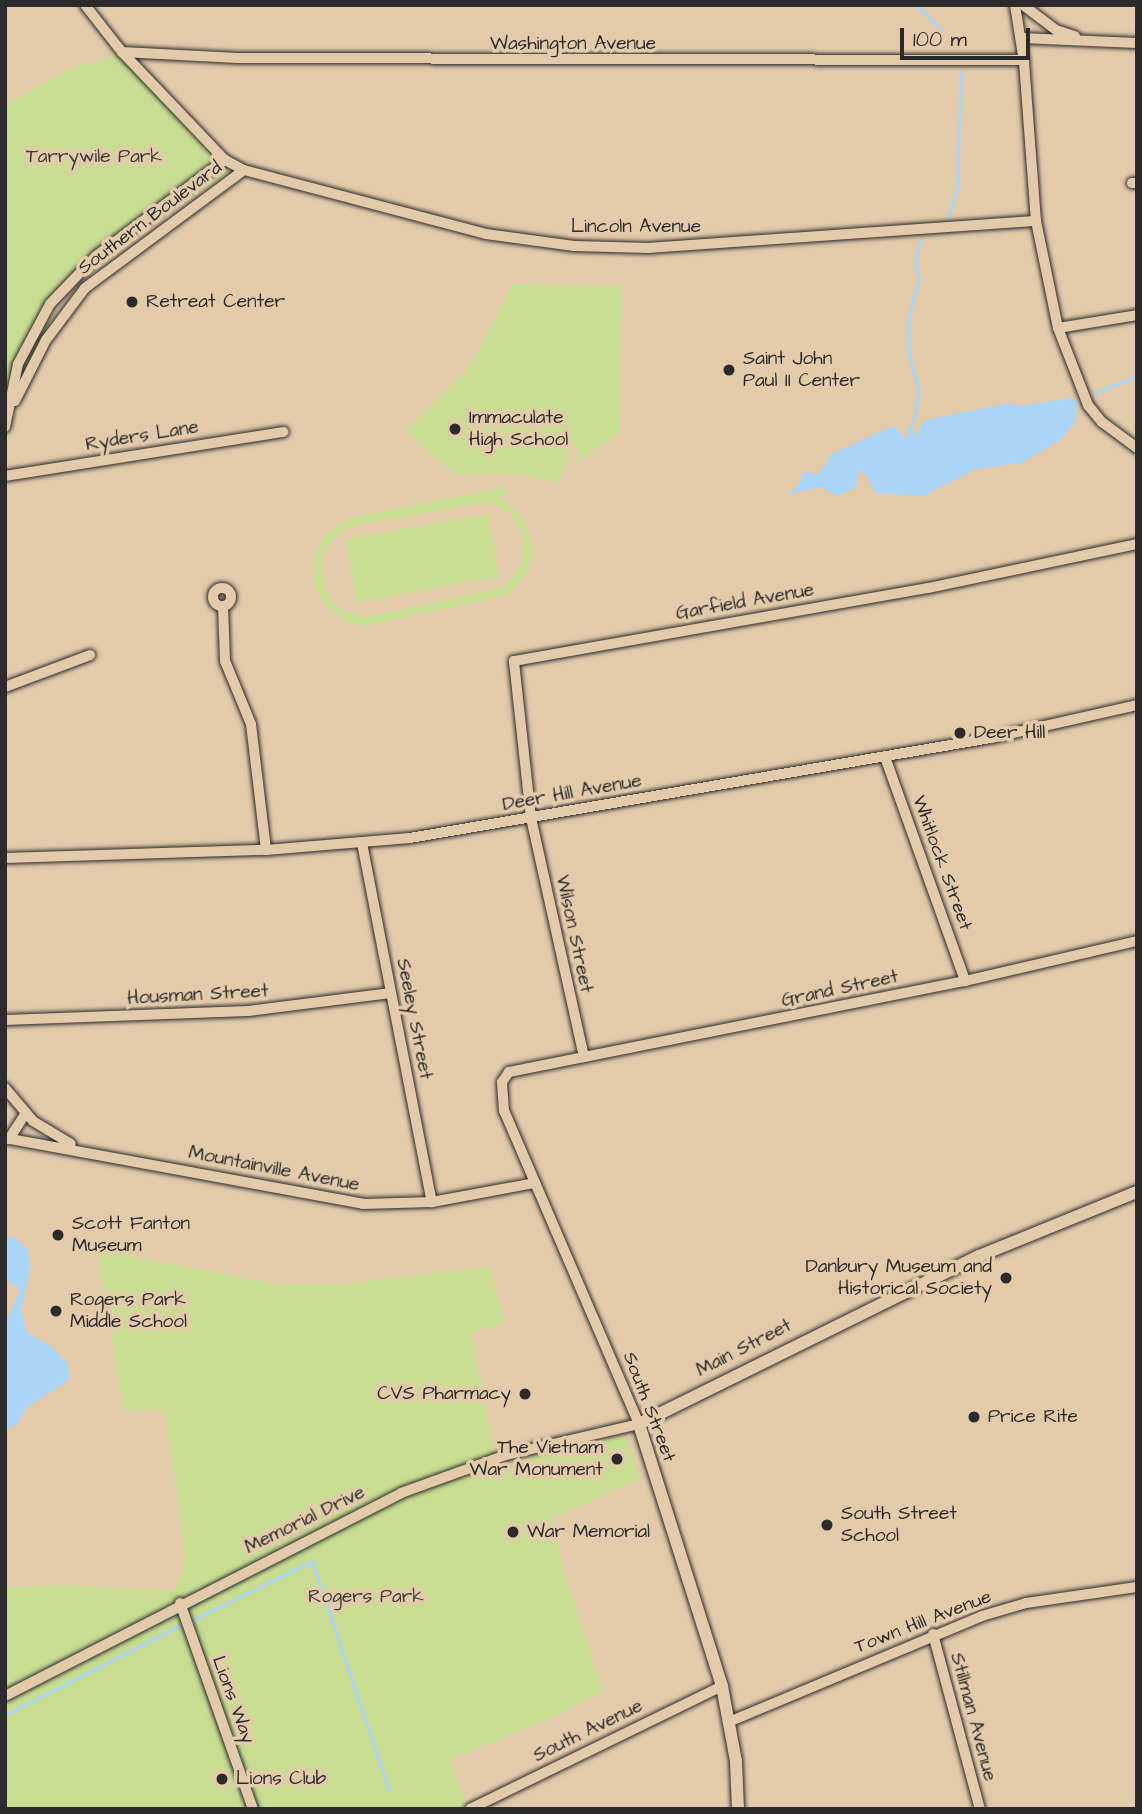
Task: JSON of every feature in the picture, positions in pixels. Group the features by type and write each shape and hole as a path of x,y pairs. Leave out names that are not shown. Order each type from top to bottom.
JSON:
{"main road":[{"name":"Main Street","path":"639,1424 979,1256 1137,1192"},
{"name":"South Street","path":"639,1424 722,1686 730,1721 739,1808"}],"street":[{"name":"Southern Boulevard","path":"6,425 34,361 85,288 244,170 225,160 122,51 86,5"},
{"path":"1015,5 1024,60 1036,221 1058,328 1088,405 1102,422 1137,448"},
{"path":"1023,5 1056,30 1093,41"},
{"path":"1021,38 1137,43"},
{"name":"Washington Avenue","path":"122,51 238,58 1024,60"},
{"name":"Southern Boulevard","path":"6,425 18,364 50,303 96,256 225,160"},
{"name":"Lincoln Avenue","path":"244,170 474,231 574,246 649,248 1036,221"},
{"path":"1058,328 1137,315"},
{"name":"Ryders Lane","path":"5,475 284,432"},
{"name":"Garfield Avenue","path":"531,818 514,661 928,587 1137,544"},
{"path":"223,606 225,661 251,724 266,850"},
{"path":"5,687 90,655"},
{"name":"Deer Hill Avenue","path":"5,858 266,850 362,843 531,818 885,757 1137,705"},
{"name":"Whitlock Street","path":"885,757 965,981"},
{"name":"Wilson Street","path":"531,818 584,1057"},
{"name":"Seeley Street","path":"362,843 432,1202"},
{"name":"Grand Street","path":"548,1062 965,981 1137,941"},
{"name":"Housman Street","path":"5,1020 248,1011 391,993"},
{"name":"South Street","path":"548,1062 509,1072 500,1095 639,1424"},
{"path":"5,1088 25,1114 48,1133 91,1151"},
{"path":"25,1114 7,1139 91,1151"},
{"name":"Mountainville Avenue","path":"91,1151 337,1201 432,1202 535,1183"},
{"name":"Memorial Drive","path":"5,1696 180,1603 388,1499 454,1472 506,1455 639,1424"},
{"name":"Town Hill Avenue","path":"730,1721 933,1633 1026,1603 1137,1587"},
{"name":"Lions Way","path":"180,1603 253,1809"},
{"name":"Stillman Avenue","path":"933,1633 980,1809"},
{"name":"South Avenue","path":"470,1809 722,1686"}],"green space":[{"name":"Tarrywile Park","path":"120,53 231,172 105,256 58,301 22,376 5,452 5,101 9,103 65,71"},
{"path":"513,284 622,286 620,433 576,463 579,445 570,444 560,483 521,475 454,474 405,431 467,370"},
{"path":"505,487 507,495 499,497 524,518 533,549 529,570 509,595 366,626 345,622 321,601 313,581 313,560 321,540 336,525 356,516","holes":["488,502 512,515 524,539 521,566 504,587 367,617 341,609 328,596 322,561 329,544 342,532 358,525"]},
{"path":"488,514 499,577 356,602 345,539"},
{"name":"Rogers Park","path":"97,1250 277,1284 343,1284 489,1267 505,1323 472,1332 496,1466 624,1434 641,1478 552,1519 565,1574 603,1691 557,1716 451,1759 467,1809 5,1809 5,1587 67,1585 175,1591 186,1558 165,1410 124,1411"}],"water":[{"path":"1071,398 1077,401 1076,420 1060,440 1021,463 976,469 923,496 876,493 863,471 858,473 856,487 837,496 822,487 788,494 799,484 804,472 819,474 832,454 893,426 906,438 912,420 915,440 922,423 935,418 1010,403 1020,406"},
{"path":"5,1236 14,1237 28,1250 30,1271 21,1309 27,1333 51,1346 68,1364 69,1380 26,1408 17,1424 5,1430 5,1326 20,1289 5,1279"}],"waterway":[{"path":"917,5 940,28"},
{"path":"948,218 957,187 961,73"},
{"path":"913,423 919,390 909,358 908,318 919,280 915,264 920,240"},
{"path":"1094,393 1137,376"},
{"path":"189,1622 312,1561 389,1789"},
{"path":"5,1715 183,1624"}],"place":[{"name":"Retreat Center","path":"132,302"},
{"name":"Saint John Paul II Center","path":"729,370"},
{"name":"Immaculate High School","path":"455,429"},
{"name":"Deer Hill","path":"960,733"},
{"name":"Scott Fanton Museum","path":"58,1235"},
{"name":"Danbury Museum and Historical Society","path":"1006,1278"},
{"name":"Rogers Park Middle School","path":"56,1311"},
{"name":"CVS Pharmacy","path":"525,1394"},
{"name":"Price Rite","path":"974,1417"},
{"name":"The Vietnam War Monument","path":"617,1459"},
{"name":"South Street School","path":"827,1525"},
{"name":"War Memorial","path":"513,1532"},
{"name":"Lions Club","path":"222,1779"}]}
